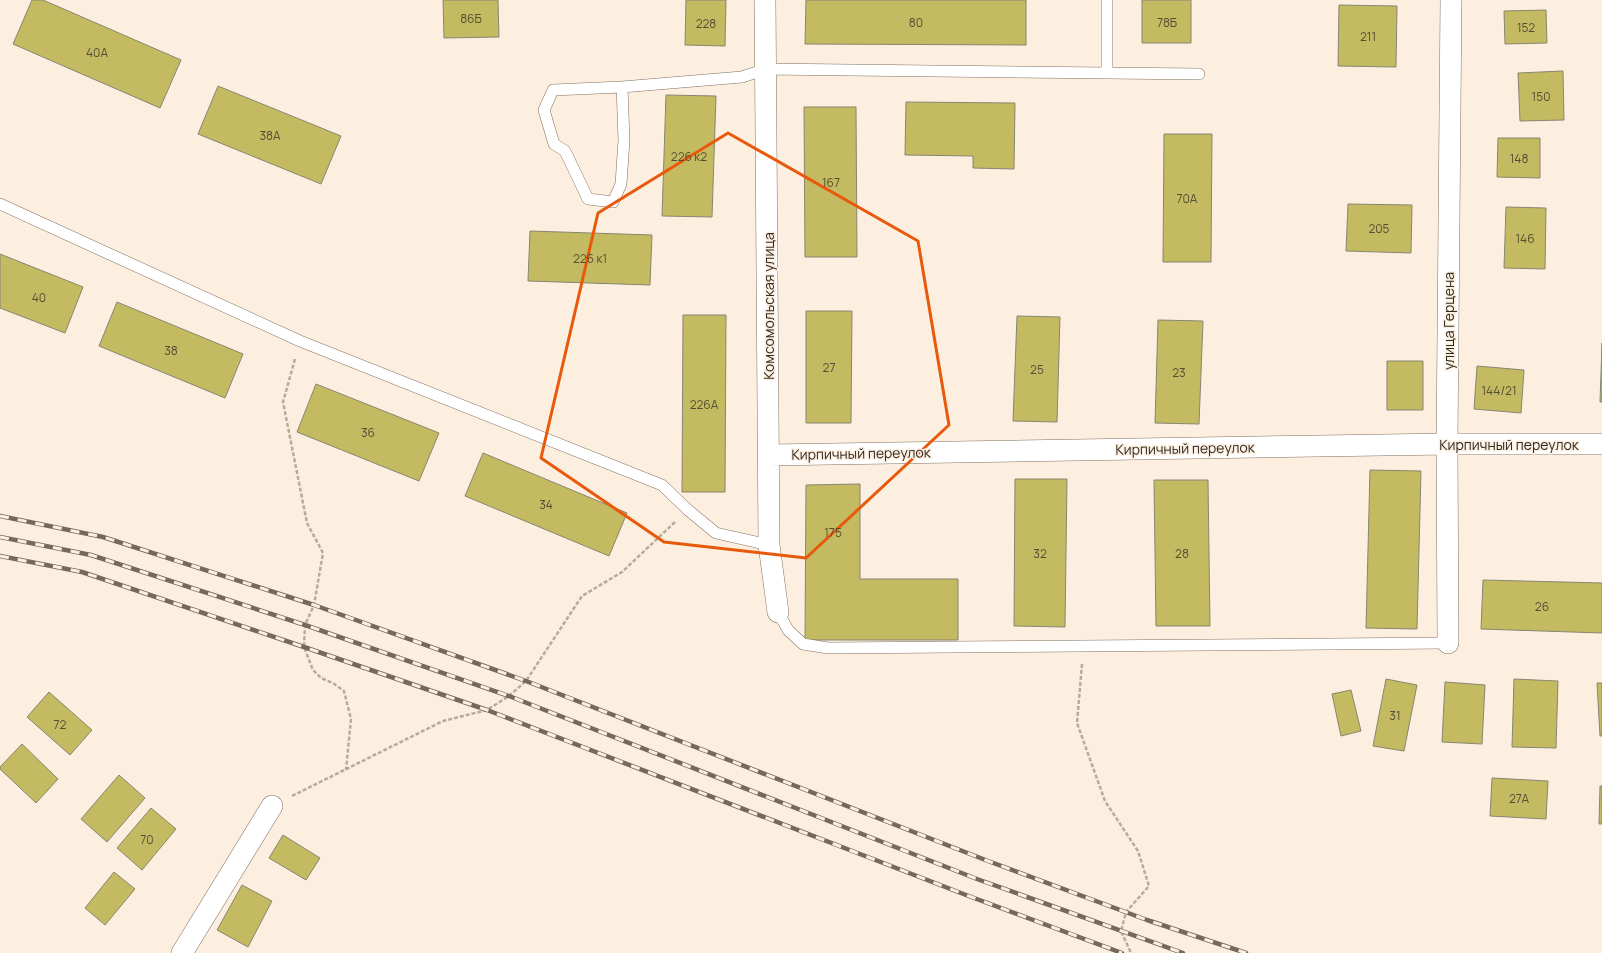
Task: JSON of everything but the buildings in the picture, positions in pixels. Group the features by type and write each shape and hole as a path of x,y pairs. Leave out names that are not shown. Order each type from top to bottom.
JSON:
{"street":[{"name":"Комсомольская улица","path":"766,0 769,545 778,612"},
{"name":"улица Герцена","path":"1448,643 1447,444 1451,0"},
{"name":"Кирпичный переулок","path":"769,455 1447,444 1602,444"},
{"path":"182,953 272,806"}],"lane":[{"path":"1107,0 1107,72"},
{"path":"622,87 624,140 621,184 613,202 588,199 564,151 554,144 544,110 553,90 622,87 742,77 766,69 1199,74"},
{"path":"0,204 300,341 662,485 688,510 716,533 769,545"},
{"path":"778,612 788,630 803,644 828,648 1448,643"}],"path":[{"path":"300,341 283,402 307,523 323,553 314,605 305,624 304,646 313,670 321,678 344,691 351,720 346,770"},
{"path":"272,806 443,721 487,710 509,696 526,681 582,596 622,572 688,510"},
{"path":"1083,646 1077,723 1104,801 1138,851 1149,886 1126,912 1121,931 1131,953"}],"highlighted area":[{"path":"728,133 918,241 949,425 806,558 664,542 541,458 598,213"}],"railway":[{"path":"0,516 103,537 314,605 526,681 988,861 1147,920 1246,953"},
{"path":"0,537 91,555 305,625 509,696 977,879 1183,953"},
{"path":"0,556 82,572 487,710 966,895 1122,953"}]}
